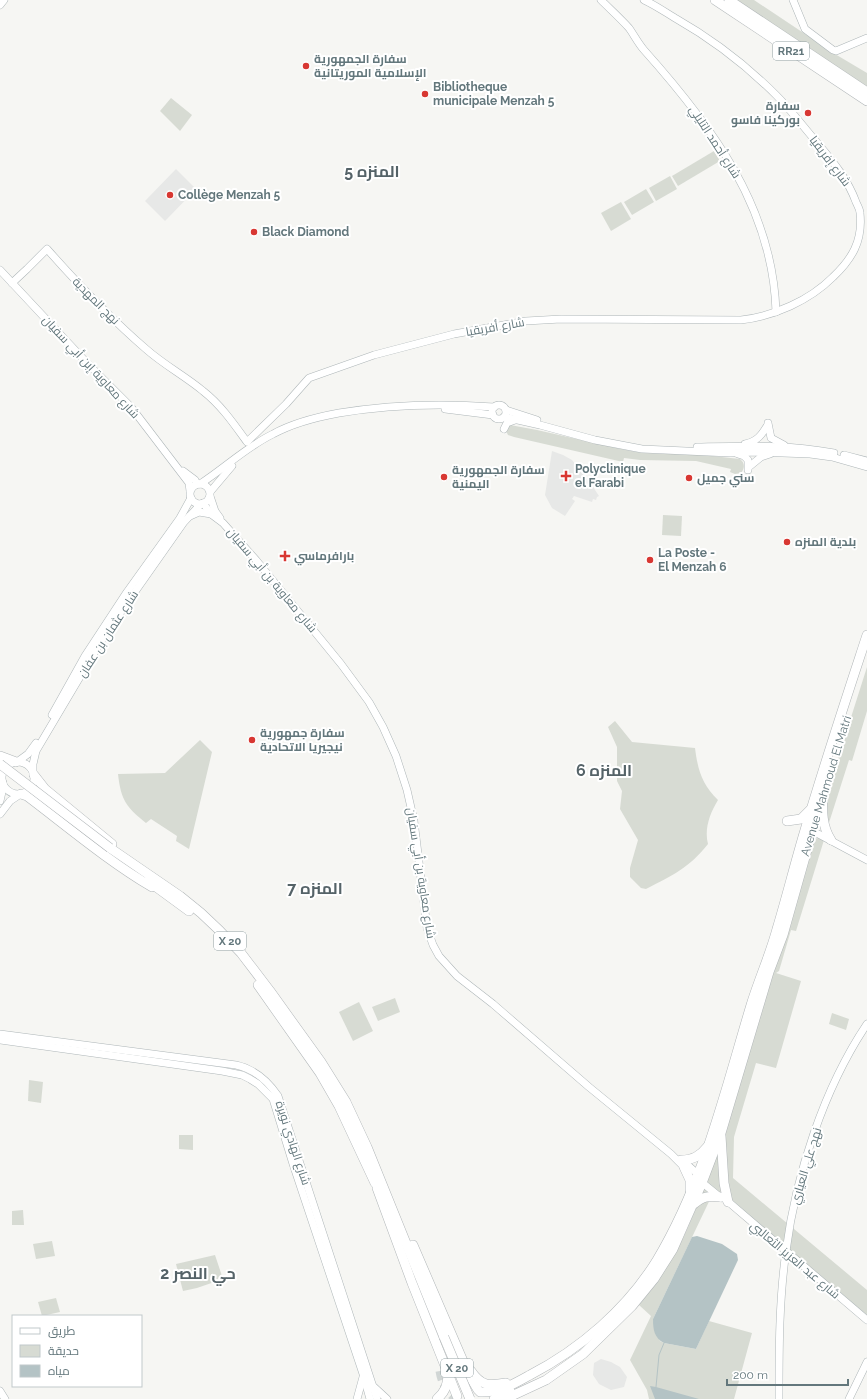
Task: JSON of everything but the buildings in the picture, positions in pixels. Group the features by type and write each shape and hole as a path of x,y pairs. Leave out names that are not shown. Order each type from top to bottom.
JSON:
{"highway":[{"name":"RR21","path":"715,0 867,102"},
{"name":"RR21","path":"729,0 867,92"},
{"name":"Avenue Mahmoud El Matri","path":"700,1179 721,1133 769,972 787,921 809,842 812,807 867,635"},
{"name":"Avenue Mahmoud El Matri","path":"700,1179 755,994 776,932 798,855 823,794 867,652"},
{"path":"0,756 16,762"},
{"name":"X 20","path":"0,764 109,850"},
{"name":"X 20","path":"0,771 169,892 198,918 236,956 346,1102 367,1148 441,1338 459,1398"},
{"path":"33,774 40,784 52,795 113,845 145,867 169,892"},
{"path":"20,794 27,796 138,879 169,892"},
{"path":"823,794 824,827 831,840"},
{"path":"786,821 802,818 812,807"},
{"path":"809,842 815,837 821,835"},
{"name":"X 20","path":"169,892 180,896 201,913 241,952 294,1023 320,1067 349,1127 396,1231 441,1338 470,1399"},
{"path":"690,1203 709,1196 724,1199 721,1133"},
{"path":"376,1187 444,1373 459,1398 464,1389 473,1388 481,1394 510,1386 558,1359 584,1340 627,1300 657,1260 690,1203 690,1180 683,1163 698,1156 710,1142"},
{"path":"367,1148 425,1272 468,1375 481,1394"},
{"path":"514,1399 556,1374 583,1354 632,1306 654,1279 673,1249 700,1179"},
{"path":"447,1325 471,1371 481,1382 490,1385 497,1385 532,1374"},
{"path":"494,1399 544,1375 598,1339"},
{"path":"438,1399 446,1389 444,1373"},
{"path":"505,1399 536,1385"}],"main road":[{"path":"0,5 4,0"},
{"name":"شارع أحمد التليلي","path":"601,0 629,28 641,46 685,96 734,168 745,188 765,246 775,293 776,312"},
{"name":"شارع إفريقيا","path":"644,0 701,33 722,48 759,79 777,97 829,157 847,182 852,192 860,212 860,226 857,244 850,259 832,278 816,291 801,301 776,312"},
{"path":"793,0 806,29 833,50 836,51 867,38"},
{"name":"نهج المهدية","path":"12,283 47,249 74,280 121,327 148,351 204,391 226,414 247,442"},
{"name":"شارع معاوية إبن أبي سفيان","path":"0,270 86,362 131,407 189,482 191,495"},
{"name":"شارع أفريقيا","path":"247,442 286,404 309,378 374,355 454,334 526,321 560,319 741,320 776,312"},
{"path":"432,404 493,411 411,408 365,413 313,422 283,434 251,450 232,465 210,494 206,502 195,502 191,495 193,487 220,470 246,449 284,428 312,419 364,409 432,404"},
{"path":"493,411 497,405 501,405 504,407 505,414"},
{"path":"493,411 498,419 505,414 642,446 673,448 735,446 790,447 814,449 867,461"},
{"path":"505,414 516,420 595,440 642,449 730,453 757,452 810,454 832,457 867,467"},
{"path":"504,429 507,423 516,420"},
{"path":"735,446 754,441 758,438 767,424 771,438 776,442 790,447"},
{"path":"730,453 744,456 749,468 761,457 775,453"},
{"name":"شارع معاوية إبن أبي سفيان","path":"178,467 199,484 205,485 210,494 215,511 223,523"},
{"name":"شارع عثمان بن عفان","path":"16,762 24,758 32,750 85,656 127,592 180,518 191,495"},
{"name":"شارع عثمان بن عفان","path":"33,774 33,764 36,751 89,660 106,633 184,522 202,503"},
{"name":"شارع معاوية بن أبي سفيان","path":"202,503 211,514 223,523 256,560 349,675 369,702 383,727 396,756 407,790 414,821 427,928 433,946 440,956 457,976 493,1004 683,1163 700,1179"},
{"path":"184,522 199,512 211,514"},
{"path":"0,801 2,792 2,777 6,767 16,762 27,765 33,774 30,789 10,801 0,814"},
{"path":"2,782 10,792 20,794"},
{"path":"809,829 867,860"},
{"name":"نهج علي العياري","path":"779,1399 779,1326 786,1252 792,1216 811,1143 834,1082 867,1024"},
{"name":"شارع الهادي نويرة","path":"0,1034 236,1065 249,1069 264,1079 278,1096 377,1399"},
{"name":"شارع الهادي نويرة","path":"0,1040 222,1071 246,1077 258,1084 268,1093 273,1099 370,1399"},
{"name":"شارع عبد العزيز الثعالبي","path":"700,1179 867,1320"},
{"path":"849,1399 867,1362"},
{"path":"357,1399 363,1374"},
{"path":"373,1386 387,1399"},
{"path":"0,1391 5,1399"}],"shaded area":[{"name":"Collège Menzah 5","path":"176,169 196,189 165,221 145,201"},
{"name":"Polyclinique el Farabi","path":"552,451 572,460 599,496 596,500 593,499 592,502 574,496 572,499 575,501 565,516 552,508 545,495"},
{"path":"601,1359 620,1367 627,1377 624,1387 611,1390 599,1384 593,1375 594,1363"}],"green space":[{"path":"737,0 754,0 835,54 867,73 867,87"},
{"path":"171,98 192,115 180,131 160,111"},
{"path":"714,151 720,161 678,186 672,176"},
{"path":"670,176 677,189 656,201 649,188"},
{"path":"646,189 654,202 632,215 624,202"},
{"path":"621,202 631,219 611,231 601,213"},
{"path":"510,425 642,453 703,455 740,459 744,464 744,467 741,473 735,474 730,472 731,469 696,461 640,460 624,458 623,462 514,437 508,435 506,431 507,427"},
{"path":"663,515 682,516 681,536 662,535"},
{"path":"867,667 867,711 852,761 849,760 827,829 827,793"},
{"path":"615,721 632,742 695,748 699,770 704,783 718,800 708,821 708,844 687,865 646,889 641,888 630,877 630,868 638,840 620,809 622,791 617,781 617,747 608,727"},
{"path":"200,740 212,752 189,849 176,841 177,836 151,819 146,823 129,807 123,797 118,774 165,773"},
{"path":"818,838 824,840 796,931 791,930 779,971 776,973 801,981 776,1068 756,1063 734,1137 733,1178 867,1290 867,1315 715,1189 653,1319 660,1341 696,1349 709,1321 752,1333 734,1399 649,1399 647,1390 630,1360 651,1316 639,1305 663,1273 676,1252 706,1181 814,839"},
{"path":"395,998 400,1012 378,1021 372,1007"},
{"path":"359,1002 373,1031 353,1041 339,1012"},
{"path":"832,1013 849,1019 846,1030 829,1024"},
{"path":"29,1080 43,1082 41,1103 28,1101"},
{"path":"179,1135 193,1135 193,1150 179,1149"},
{"path":"23,1210 24,1225 12,1225 12,1211"},
{"path":"52,1241 55,1256 36,1259 33,1244"},
{"path":"215,1255 223,1279 183,1291 176,1264"},
{"path":"56,1298 60,1312 42,1315 38,1302"}],"water":[{"path":"697,1236 722,1244 737,1254 738,1260 696,1349 664,1343 658,1339 653,1326 653,1319 692,1237"},
{"path":"650,1386 656,1387 699,1399 655,1399"}],"waterway":[{"path":"656,1387 659,1355 664,1343"}],"tunnel":[{"path":"440,1371 445,1387 456,1399"}],"place":[{"name":"سفارة الجمهورية الإسلامية الموريتانية","path":"306,66"},
{"name":"Bibliotheque municipale Menzah 5","path":"425,94"},
{"name":"سفارة بوركينا فاسو","path":"808,113"},
{"name":"Collège Menzah 5","path":"170,195"},
{"name":"Black Diamond","path":"254,232"},
{"name":"Polyclinique el Farabi","path":"566,476"},
{"name":"سفارة الجمهورية اليمنية","path":"444,477"},
{"name":"سني جميل","path":"689,478"},
{"name":"بلدية المنزه","path":"787,542"},
{"name":"بارافرماسي","path":"285,556"},
{"name":"La Poste - El Menzah 6","path":"650,560"},
{"name":"سفارة جمهورية نيجيريا الاتحادية","path":"252,740"}],"district":[{"name":"المنزه 5","path":"372,171"},
{"name":"المنزه 6","path":"604,770"},
{"name":"المنزه 7","path":"315,888"},
{"name":"حي النصر 2","path":"198,1273"}]}
